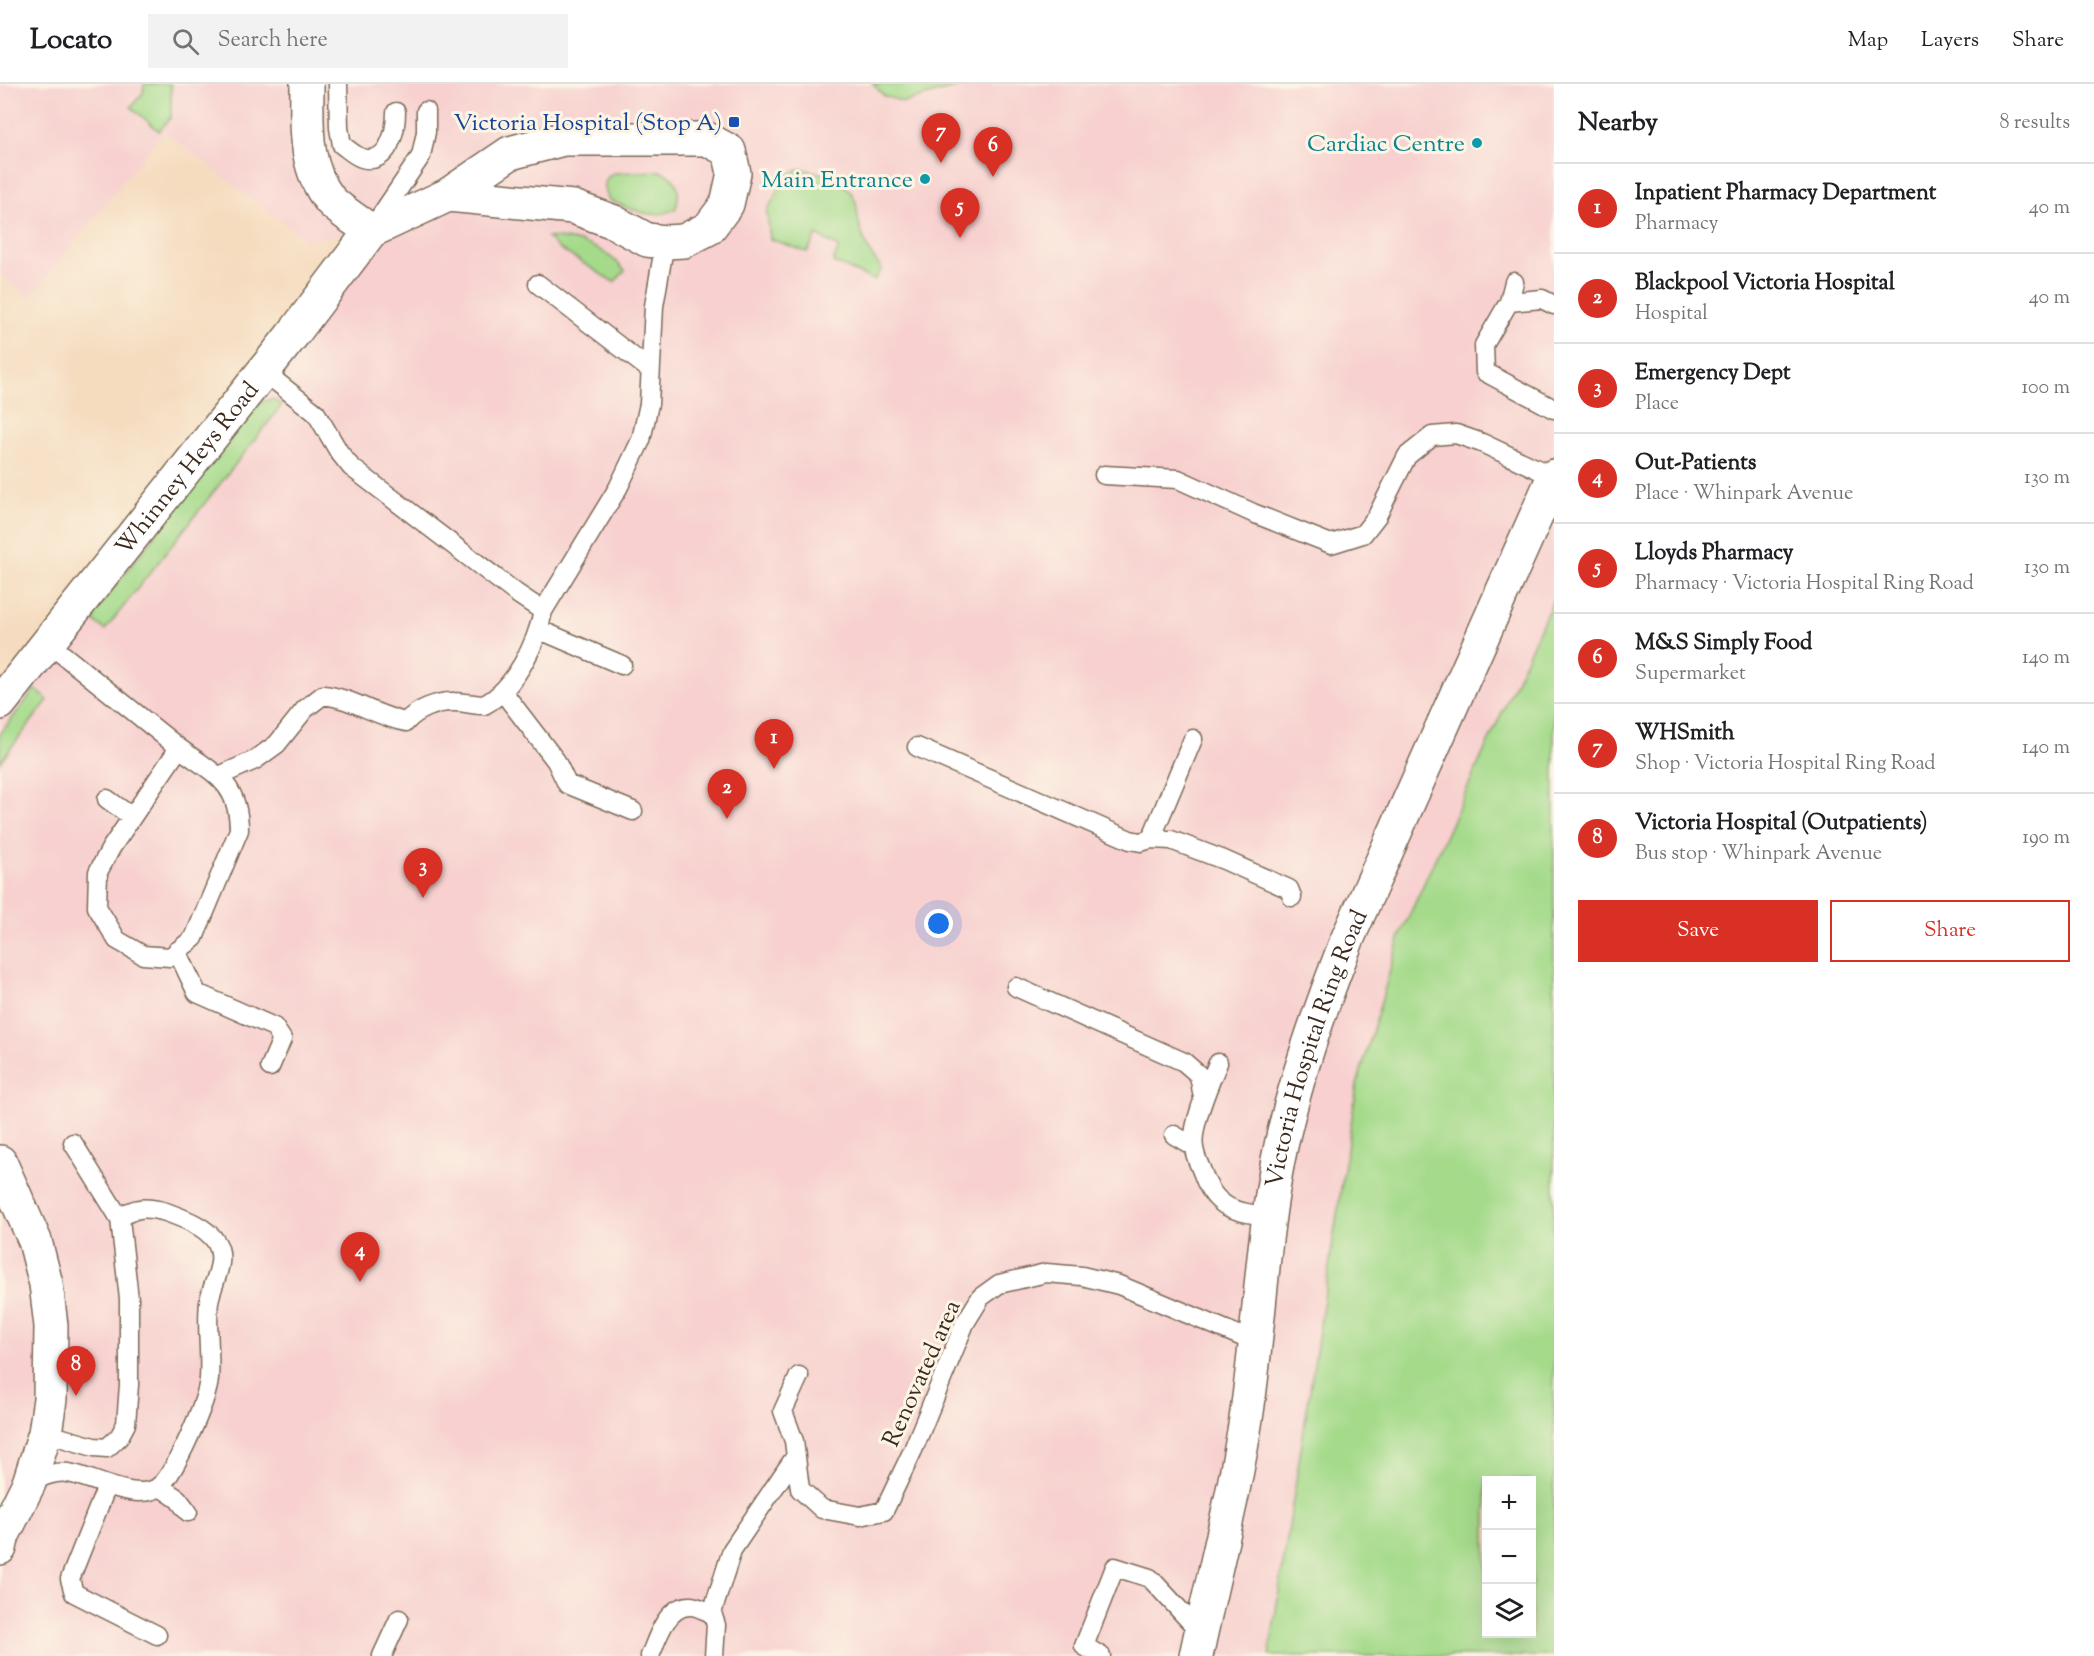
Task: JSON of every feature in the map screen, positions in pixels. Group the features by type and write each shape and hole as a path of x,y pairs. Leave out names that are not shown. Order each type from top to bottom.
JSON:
{"street":[{"path":"307,84 307,148 314,171 330,200 371,231 448,195 510,153 563,139 707,139 729,151 735,173 727,204 709,228 684,241 647,240 614,222 573,207 448,195"},
{"name":"Whinney Heys Road","path":"0,703 371,231"},
{"name":"Victoria Hospital Ring Road","path":"1199,1645 1246,1416 1257,1343 1269,1216 1278,1159 1317,1017 1347,940 1554,476"},
{"path":"0,1162 35,1241 46,1284 51,1326 50,1399 45,1433 29,1483 1,1541"}],"lane":[{"path":"338,84 339,128 342,145 363,159 377,157 388,148 396,129 396,112"},
{"path":"371,231 421,156 426,132 426,111"},
{"path":"219,776 255,760 277,744 305,709 323,695 336,696 390,719 406,722 412,714 438,704 454,702 484,705 503,692 522,665 540,630 543,611 618,488 641,440 649,404 654,306 665,242"},
{"path":"1514,282 1509,302 1484,345 1485,372 1554,409"},
{"path":"538,284 650,369"},
{"path":"1509,302 1542,298 1554,306"},
{"path":"263,371 316,413 339,452 351,467 543,611"},
{"path":"1104,475 1178,479 1263,518 1331,544 1363,534 1377,516 1407,456 1432,436 1456,434 1482,443 1554,476"},
{"path":"540,630 622,665"},
{"path":"47,642 179,748 219,776 234,797 239,813 239,830 194,938 170,957 143,955 117,940 97,907 98,872 111,848 179,748"},
{"path":"503,692 556,761 567,784 633,811"},
{"path":"1151,839 1194,739"},
{"path":"917,747 1130,840 1141,842 1151,839 1171,840 1224,860 1289,889 1292,897"},
{"path":"107,799 132,817"},
{"path":"177,951 197,993 274,1027 282,1039 270,1067"},
{"path":"1016,987 1184,1062 1199,1075 1203,1098"},
{"path":"1218,1063 1203,1098 1193,1146 1207,1184 1210,1201 1248,1215 1269,1216"},
{"path":"1174,1136 1193,1146"},
{"path":"45,1433 94,1447 107,1448 119,1437 126,1424 129,1385 129,1299 120,1219 73,1143"},
{"path":"29,1483 53,1473 69,1473 125,1490 149,1491 159,1486 176,1463 209,1382 210,1359 206,1324 209,1298 221,1261 216,1242 204,1229 150,1208 128,1211 120,1219"},
{"name":"Renovated area","path":"799,1376 783,1411 794,1441 800,1489 822,1509 860,1516 884,1511 913,1450 965,1323 981,1297 999,1284 1047,1273 1072,1274 1119,1285 1257,1343"},
{"path":"714,1656 716,1625 712,1613 732,1550 795,1457"},
{"path":"107,1486 70,1579 74,1593 157,1635"},
{"path":"159,1486 178,1499 188,1512"},
{"path":"1101,1656 1084,1646 1115,1567 1150,1578 1199,1645"},
{"path":"650,1656 668,1617 690,1605 712,1613"},
{"path":"382,1656 399,1619"}],"shaded area":[{"path":"0,84 1554,84 1554,598 1400,936 1357,1085 1269,1656 0,1656 0,703 370,231 305,240 164,131 30,298 0,274"}],"green space":[{"path":"144,84 171,84 171,117 159,131 131,107 143,93"},
{"path":"873,84 956,84 960,86 904,102 884,96"},
{"path":"801,169 832,178 840,182 851,193 856,203 858,220 865,242 882,269 874,280 833,262 839,247 817,235 807,252 770,239 767,211 787,174"},
{"path":"660,171 671,177 677,185 676,208 660,214 642,213 609,200 605,185 613,173"},
{"path":"547,237 590,245 609,255 625,271 614,282 558,248"},
{"path":"273,399 282,405 105,630 90,618 254,409 264,401"},
{"path":"1554,598 1554,1656 1269,1656 1357,1085 1400,936"},
{"path":"35,689 48,700 0,762 0,734"}],"place":[{"name":"Victoria Hospital (Stop A)","path":"734,122"},
{"name":"Cardiac Centre","path":"1477,143"},
{"name":"WHSmith","path":"941,163"},
{"name":"M&S Simply Food","path":"993,177"},
{"name":"Main Entrance","path":"925,179"},
{"name":"Lloyds Pharmacy","path":"960,238"},
{"name":"Inpatient Pharmacy Department","path":"774,769"},
{"name":"Blackpool Victoria Hospital","path":"727,819"},
{"name":"Emergency Dept","path":"423,898"},
{"name":"Out-Patients","path":"360,1282"},
{"name":"Victoria Hospital (Outpatients)","path":"76,1396"}]}
